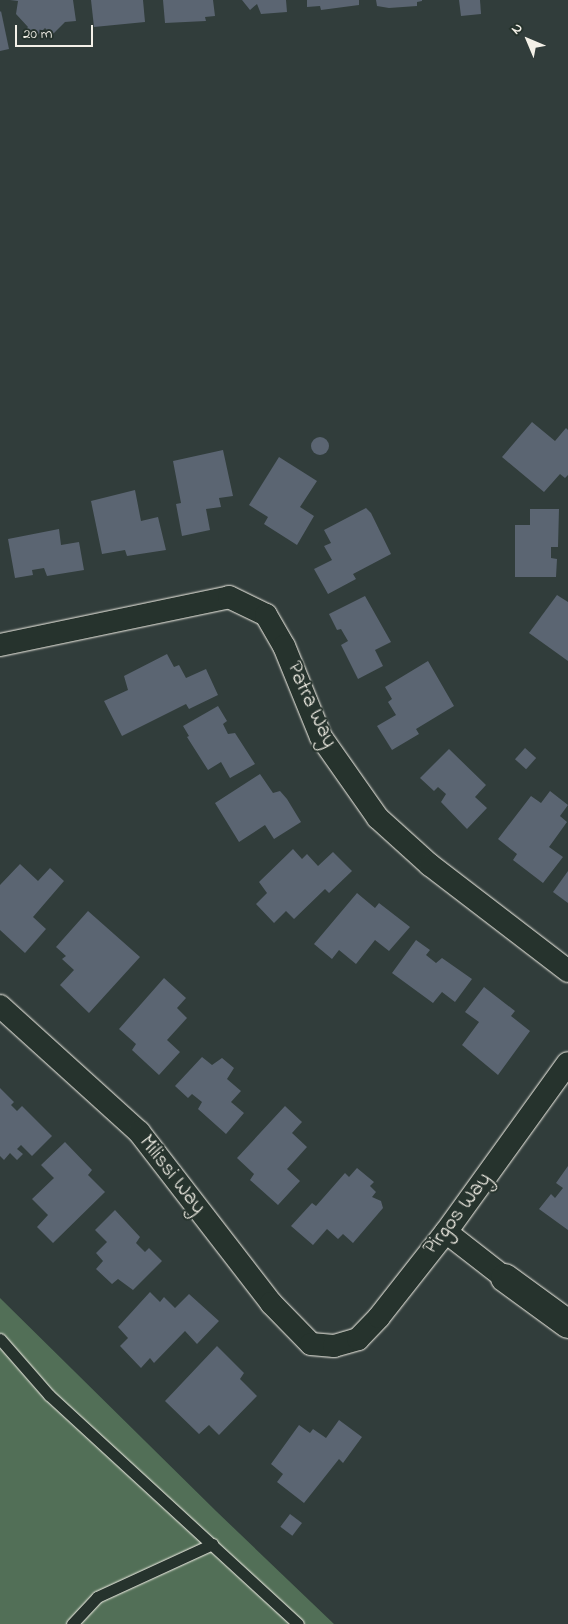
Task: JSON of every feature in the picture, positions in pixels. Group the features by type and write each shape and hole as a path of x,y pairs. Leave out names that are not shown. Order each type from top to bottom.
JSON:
{"street":[{"name":"Patra Way","path":"0,645 228,596 266,615 284,646 321,737 378,818 430,865 568,971"},
{"name":"Milissi Way","path":"0,1006 139,1132 293,1328 311,1344 334,1346"},
{"name":"Pirgos Way","path":"334,1346 358,1339 446,1232 568,1063"},
{"path":"446,1232 568,1324"}],"lane":[{"path":"0,1340 49,1395 298,1624"},
{"path":"72,1624 97,1597 212,1544"}],"green space":[{"path":"0,1298 216,1511 334,1624 0,1624"}],"building":[{"path":"10,0 73,0 76,21 65,22 52,35 45,28 33,40 25,31 28,27 16,14 18,1"},
{"path":"91,0 143,0 145,22 94,27"},
{"path":"163,0 213,0 215,16 205,17 206,21 165,23"},
{"path":"242,0 286,0 287,12 261,14 257,4 250,10"},
{"path":"307,0 359,0 359,5 321,10 320,6 307,7"},
{"path":"376,0 422,1 417,2 417,6 389,8 377,6"},
{"path":"459,0 480,0 481,14 461,16"},
{"path":"0,12 9,49 0,51"},
{"path":"532,422 555,441 566,428 568,430 568,475 565,478 560,474 544,492 502,457"},
{"path":"320,437 326,440 329,446 326,452 320,455 314,452 311,446 314,440"},
{"path":"223,450 233,496 219,498 221,507 206,509 210,530 182,536 176,504 181,503 173,461"},
{"path":"279,457 317,481 300,507 314,516 297,545 264,524 268,517 249,505"},
{"path":"135,490 141,521 158,517 166,550 127,556 125,550 102,554 91,501"},
{"path":"366,508 371,513 391,554 353,574 356,579 328,594 314,569 332,560 324,546 331,543 324,530"},
{"path":"530,509 559,509 558,547 551,547 551,558 557,559 556,577 515,577 515,525 530,525"},
{"path":"59,529 61,545 79,542 84,570 47,576 44,568 32,570 33,575 15,578 8,539"},
{"path":"557,595 568,602 568,661 529,633"},
{"path":"365,596 391,642 375,650 383,666 358,679 341,645 348,641 341,629 337,630 329,614"},
{"path":"167,654 174,667 179,665 186,678 206,669 218,695 189,709 186,704 122,736 104,701 128,690 124,676"},
{"path":"428,661 454,706 416,729 419,734 392,750 377,726 396,715 388,702 392,699 385,687"},
{"path":"218,706 227,721 223,724 228,734 235,733 255,764 230,778 221,762 208,770 187,737 189,736 183,726"},
{"path":"525,748 536,758 526,769 515,759"},
{"path":"449,749 486,785 475,797 487,808 467,829 441,802 446,794 438,787 434,791 420,778"},
{"path":"260,774 273,793 280,791 287,799 301,822 274,839 265,825 239,842 215,803"},
{"path":"550,791 568,805 560,816 567,822 549,847 563,857 543,883 513,860 517,854 498,839 531,796 541,803"},
{"path":"293,849 302,859 307,854 318,866 333,852 352,871 329,893 325,889 294,919 286,911 274,923 256,904 267,893 259,882"},
{"path":"20,864 38,881 50,868 64,881 33,917 46,929 25,953 0,930 0,885"},
{"path":"568,871 568,903 553,892"},
{"path":"357,893 375,908 379,903 410,927 389,951 375,940 356,964 339,950 332,959 314,944"},
{"path":"88,911 140,957 89,1013 60,985 74,970 62,959 66,956 56,947"},
{"path":"416,940 430,950 426,955 436,963 442,958 472,979 455,1002 442,992 433,1003 392,973"},
{"path":"164,978 186,998 177,1008 187,1018 167,1040 180,1052 159,1075 132,1050 136,1044 119,1029"},
{"path":"484,987 515,1011 511,1016 530,1031 498,1075 462,1045 479,1022 465,1012"},
{"path":"202,1057 212,1065 222,1058 234,1068 227,1079 241,1091 231,1102 244,1113 226,1134 198,1109 202,1102 192,1094 188,1098 175,1086"},
{"path":"0,1088 14,1102 11,1105 17,1111 22,1106 52,1136 32,1156 21,1145 17,1149 23,1154 17,1160 10,1153 4,1160 0,1156"},
{"path":"285,1106 302,1122 292,1133 307,1147 287,1169 300,1181 278,1205 250,1180 254,1174 237,1158"},
{"path":"65,1142 92,1170 88,1175 105,1192 53,1243 37,1227 48,1215 32,1199 54,1178 41,1165"},
{"path":"568,1166 568,1230 539,1209 551,1194 555,1198 563,1188 556,1183"},
{"path":"357,1168 374,1182 370,1186 376,1192 372,1197 381,1201 383,1208 353,1243 343,1234 338,1239 327,1229 313,1245 291,1226 312,1203 316,1206 345,1173 349,1177"},
{"path":"115,1210 140,1237 136,1243 145,1252 149,1248 162,1261 133,1290 118,1279 112,1284 96,1269 103,1261 96,1253 107,1242 95,1230"},
{"path":"150,1292 160,1302 164,1297 175,1308 189,1294 219,1321 197,1344 185,1331 154,1363 150,1358 141,1368 120,1346 128,1338 118,1327"},
{"path":"217,1346 244,1373 240,1379 257,1396 219,1435 209,1425 199,1434 165,1401"},
{"path":"339,1420 362,1437 343,1463 339,1459 304,1503 277,1482 283,1474 271,1464 299,1425 310,1433 313,1429 326,1438"},
{"path":"290,1514 302,1523 292,1536 280,1527"}]}
